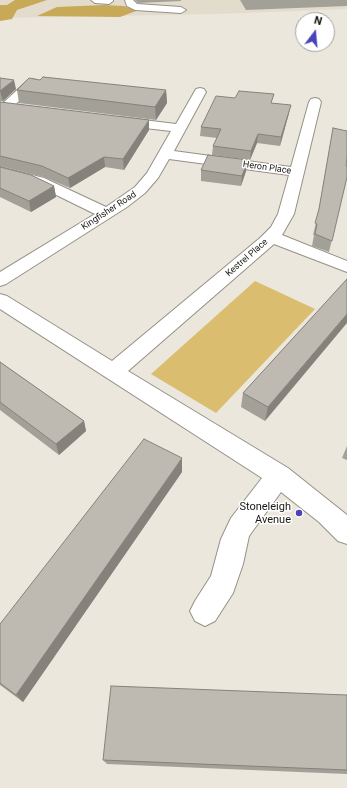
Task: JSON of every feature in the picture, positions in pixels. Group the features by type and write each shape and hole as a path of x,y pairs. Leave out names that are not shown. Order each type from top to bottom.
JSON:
{"street":[{"path":"95,0 109,1"},
{"path":"128,0 130,4 135,7 181,10"},
{"path":"3,106 32,82"},
{"name":"Kingfisher Road","path":"0,280 132,197 148,182 166,154 200,92"},
{"name":"Kestrel Place","path":"114,371 272,237 286,214 315,102"},
{"path":"3,106 21,109"},
{"path":"108,119 180,128"},
{"name":"Heron Place","path":"166,154 297,172"},
{"path":"0,171 38,181 106,213"},
{"path":"272,237 347,268"},
{"path":"0,300 279,476 323,510 347,532"},
{"path":"205,611 223,583 229,564 234,539 240,527 279,476"}],"shaded area":[{"path":"0,0 347,0 347,9 218,14 0,18"},
{"path":"15,0 47,0 17,10 12,19 0,21 0,5 7,5"},
{"path":"104,5 124,6 136,11 120,17 37,16 57,7"},
{"path":"255,281 315,309 216,413 151,374"}],"building":[{"path":"43,77 166,90 155,107 17,90 29,78 40,80"},
{"path":"0,78 14,80 0,91"},
{"path":"239,91 274,94 271,103 291,105 281,137 258,134 251,151 213,146 221,129 201,127 216,96 235,98"},
{"path":"0,102 149,120 123,159 104,157 68,178 42,166 0,156"},
{"path":"333,128 347,131 347,177 332,241 315,234 317,224 315,223 319,209"},
{"path":"208,155 248,160 242,176 201,170"},
{"path":"0,167 31,175 54,186 29,201 0,188"},
{"path":"347,279 347,314 268,407 243,393"},
{"path":"0,362 84,421 56,444 0,402"},
{"path":"144,439 182,458 16,695 0,683 0,624"},
{"path":"111,686 347,695 347,770 103,760"}],"place":[{"name":"Stoneleigh Avenue","path":"299,513"}]}
